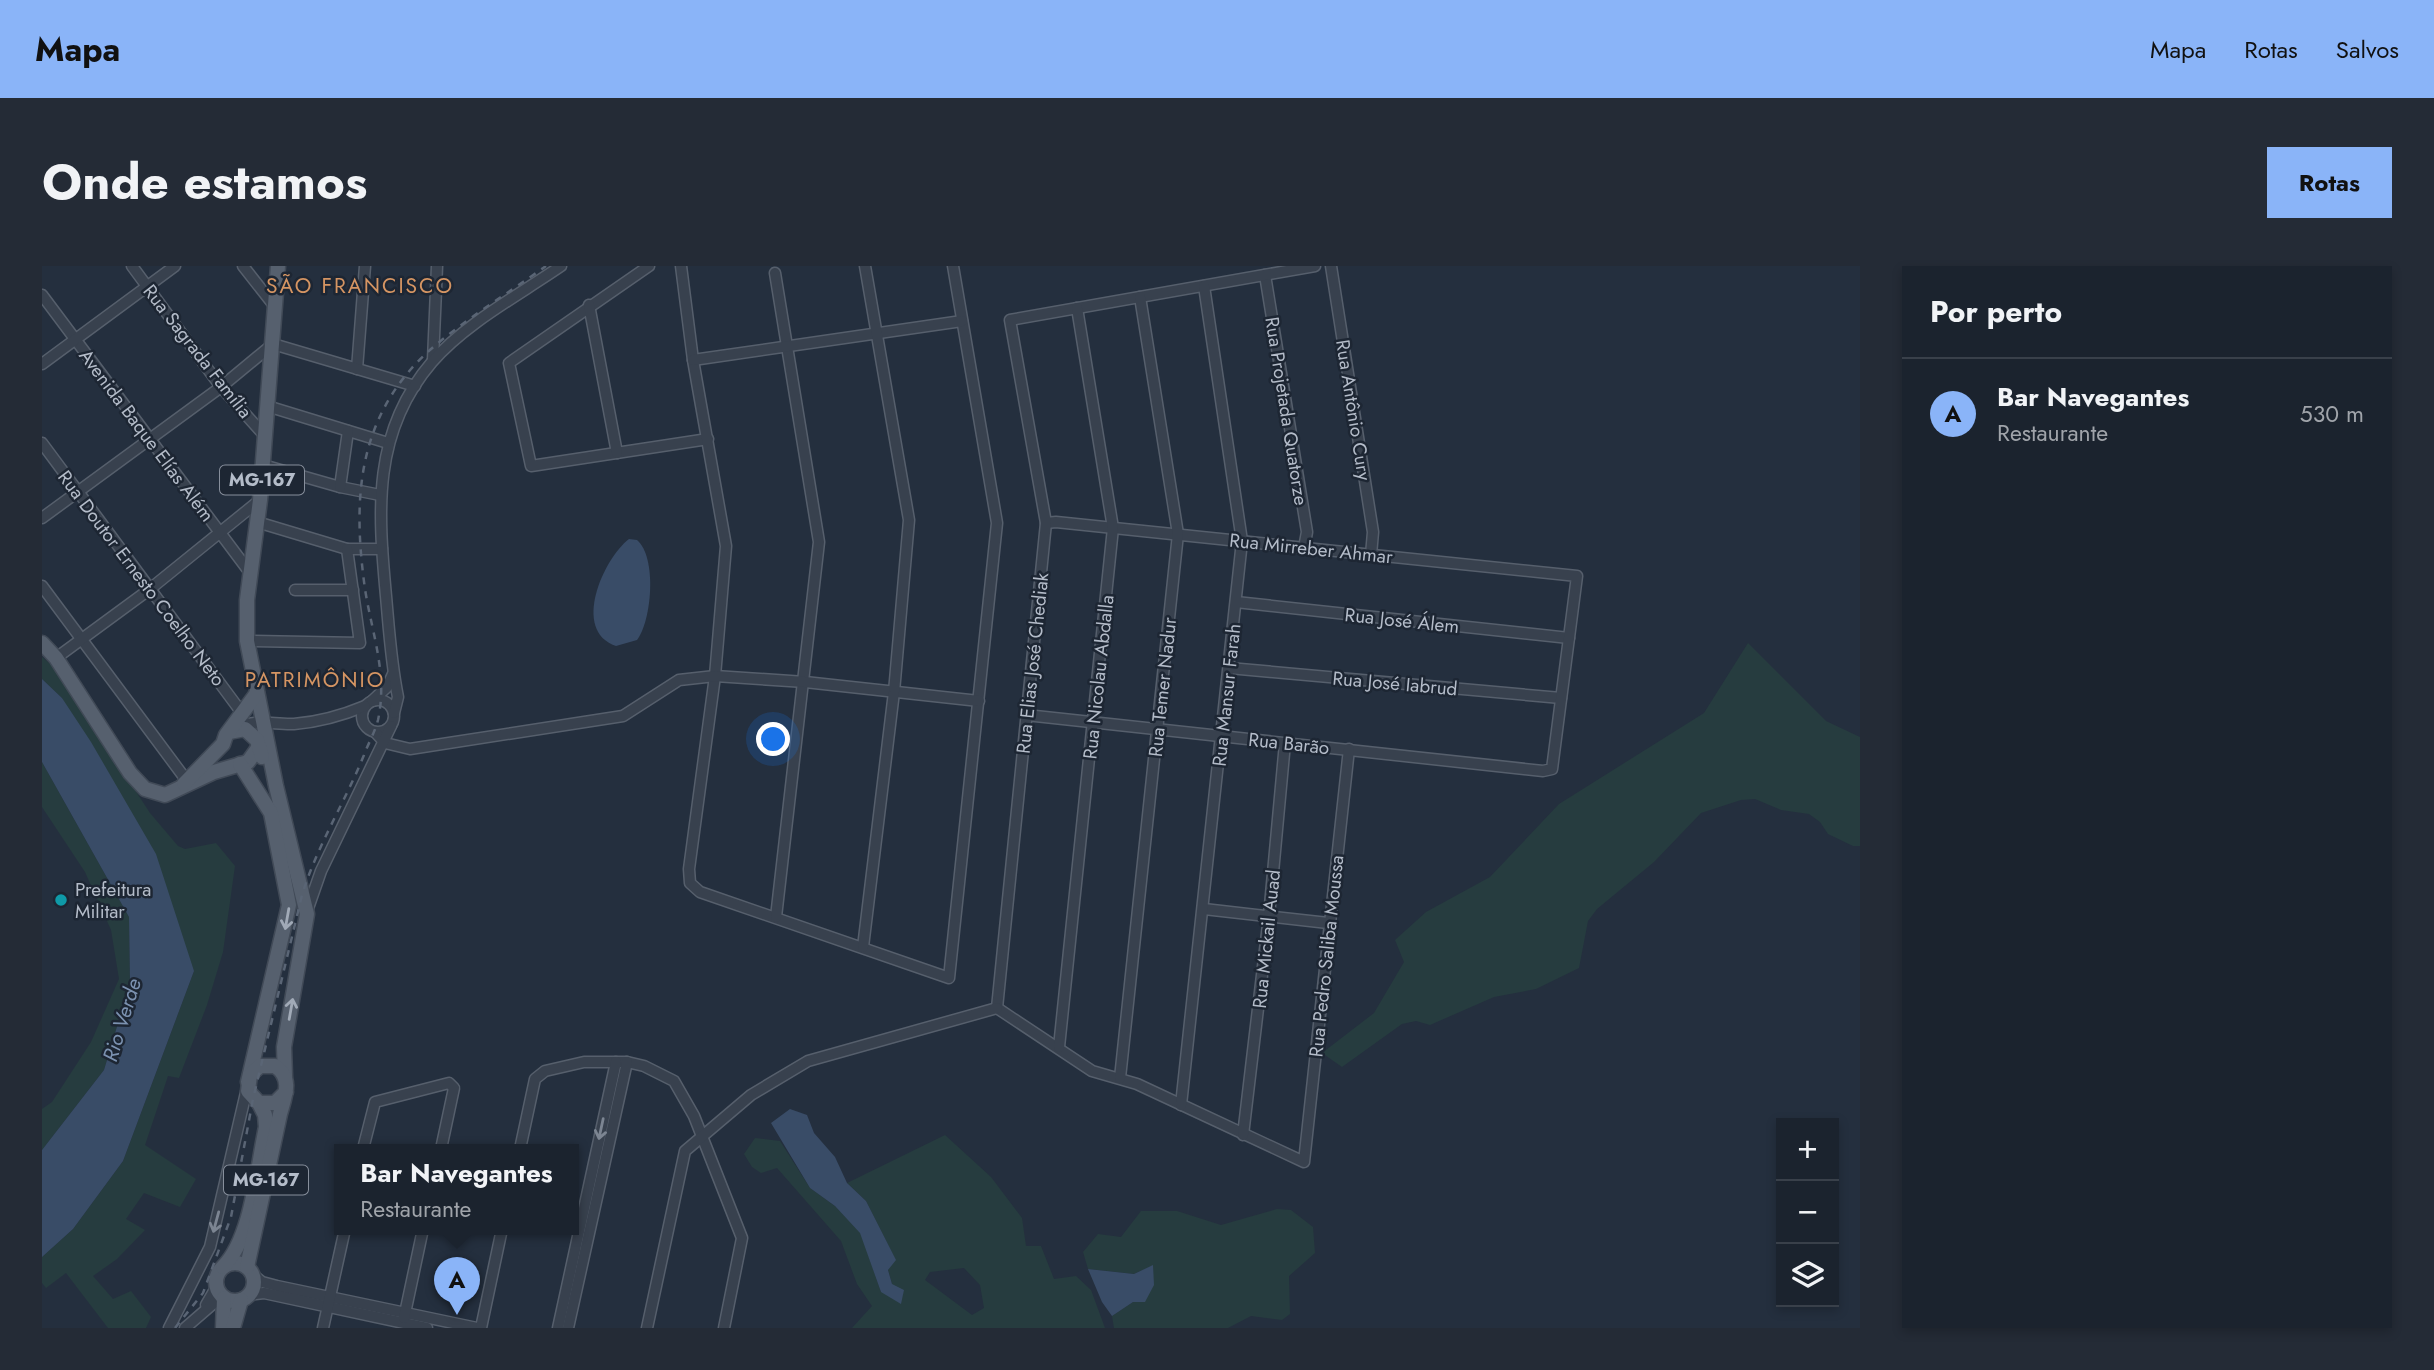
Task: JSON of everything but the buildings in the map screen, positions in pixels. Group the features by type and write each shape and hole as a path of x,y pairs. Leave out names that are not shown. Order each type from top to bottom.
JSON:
{"main road":[{"name":"MG-167","path":"250,1270 286,1092 285,1047 307,914 262,736 247,641 247,600 260,500 278,266"},
{"path":"42,643 56,658 136,781 155,794 164,795 248,762 262,736"},
{"path":"186,785 229,735 257,693"},
{"name":"MG-167","path":"229,735 252,733 262,736"},
{"path":"229,735 226,756 238,764 271,813 289,905 248,1083"},
{"path":"248,1083 254,1070 267,1065 275,1066 285,1076"},
{"name":"MG-167","path":"223,1267 234,1256 243,1235 266,1127 265,1115 248,1091 248,1083"},
{"path":"259,1103 275,1103 286,1092"},
{"path":"223,1328 217,1274 231,1263 250,1270 254,1285 244,1298 233,1328"},
{"path":"221,1293 244,1298"}],"street":[{"name":"Rua Sagrada Família","path":"132,266 221,387 265,436"},
{"path":"42,364 175,266"},
{"path":"243,266 276,308"},
{"path":"358,369 365,266"},
{"path":"433,360 437,266"},
{"path":"307,914 321,870 385,743 398,697 393,674 382,549 380,495 382,468 388,443 415,386 433,360 468,331 561,266"},
{"path":"649,266 589,305 509,363 531,466 708,439"},
{"path":"681,266 693,360 726,546 715,676 689,869 690,883 700,892 949,978 997,523 953,266"},
{"path":"863,947 894,692 909,520 879,332 865,266"},
{"path":"1077,308 1315,266"},
{"name":"Rua Antônio Cury","path":"1331,266 1373,532 1371,555"},
{"path":"775,272 819,542 806,682 776,917"},
{"name":"Rua Projetada Quatorze","path":"1269,272 1307,532 1304,548"},
{"name":"Rua Mansur Farah","path":"1181,1105 1242,541 1204,286"},
{"name":"Avenida Baque Elías Além","path":"42,295 251,574"},
{"name":"Rua Temer Nadur","path":"1120,1078 1178,534 1140,297"},
{"path":"589,305 617,453"},
{"name":"Rua Elias José Chediak","path":"997,1007 1046,523 1010,320 1077,308"},
{"name":"Rua Nicolau Abdalla","path":"1059,1047 1113,528 1077,308"},
{"path":"693,360 962,321"},
{"path":"42,518 221,387 273,344 415,386"},
{"path":"267,406 388,443"},
{"path":"340,488 348,431"},
{"name":"Rua Doutor Ernesto Coelho Neto","path":"42,443 242,713"},
{"path":"263,465 340,488 380,495"},
{"path":"56,658 150,589 260,500"},
{"path":"257,522 347,548 382,549"},
{"name":"Rua Mirreber Ahmar","path":"1046,523 1178,534 1577,576 1569,638"},
{"path":"247,641 360,643 347,548"},
{"path":"42,586 186,785"},
{"path":"295,590 352,590"},
{"name":"Rua José Álem","path":"1236,602 1569,638"},
{"path":"1561,698 1569,638"},
{"name":"Rua José Iabrud","path":"1229,668 1561,698"},
{"path":"393,674 387,687 368,704 362,720 385,743 410,749 623,716 679,680 715,676 806,682 979,701"},
{"name":"Rua Barão","path":"1026,715 1543,771 1552,769 1561,698"},
{"path":"229,735 251,723 262,736 290,724 331,719 368,704 387,703 394,713"},
{"path":"331,719 355,723 372,731 391,726"},
{"name":"Rua Mickail Auad","path":"1243,1135 1269,916 1285,743"},
{"name":"Rua Pedro Saliba Moussa","path":"1243,1135 1304,1162 1349,749"},
{"path":"1204,909 1328,923"},
{"path":"647,1328 685,1151 751,1095 808,1061 997,1007 1092,1071 1120,1078 1243,1135"},
{"path":"521,1144 538,1074 584,1062 621,1062 644,1066 674,1082 694,1116 742,1238 724,1328"},
{"path":"558,1328 621,1062"},
{"path":"568,1328 621,1062"},
{"path":"169,1328 210,1247 248,1083"},
{"path":"364,1144 375,1102 449,1083 454,1088 442,1144"},
{"path":"323,1328 344,1235"},
{"path":"403,1321 422,1235"},
{"path":"403,1321 479,1328 501,1235"},
{"path":"250,1270 262,1282 427,1328"},
{"path":"185,1328 221,1293"},
{"path":"244,1298 264,1293 329,1301"}],"green space":[{"path":"1748,643 1826,721 1860,737 1860,846 1853,846 1828,834 1820,822 1809,814 1781,810 1755,799 1741,800 1701,813 1654,862 1597,909 1588,921 1579,968 1536,989 1494,997 1430,1025 1416,1021 1402,1024 1342,1067 1322,1053 1374,1013 1404,962 1395,940 1426,912 1490,877 1559,804 1704,713"},
{"path":"42,657 56,669 150,813 178,846 185,849 216,843 235,866 223,952 207,1005 179,1078 168,1076 145,1145 196,1179 180,1207 144,1193 126,1219 145,1230 117,1259 93,1276 113,1299 131,1291 151,1317 146,1328 108,1328 66,1273 46,1288 42,1283 42,1257 73,1229 123,1161 194,971 62,698 42,679"},
{"path":"42,762 129,917 130,983 104,1070 42,1150 42,1109 52,1102 91,1042 119,979 111,930 85,872 42,807"},
{"path":"945,1135 991,1177 1022,1218 1026,1246 1041,1246 1054,1279 1076,1276 1091,1290 1105,1328 852,1328 872,1306 857,1284 841,1241 777,1168 761,1173 752,1167 744,1154 755,1138 780,1141 810,1188 835,1206 861,1233 881,1292 892,1284 888,1270 895,1259 866,1201 847,1183","holes":["964,1268 980,1285 984,1308 972,1315 925,1280 930,1272"]},
{"path":"1277,1209 1291,1210 1313,1227 1315,1253 1289,1276 1290,1314 1282,1320 1251,1316 1228,1328 1114,1328 1112,1316 1133,1302 1152,1266 1134,1274 1088,1269 1083,1252 1098,1234 1121,1237 1141,1211 1177,1211 1221,1225"}],"water":[{"path":"629,539 637,540 648,560 649,604 637,640 616,646 603,638 595,626 593,611 596,594 610,562"},
{"name":"Rio Verde","path":"42,679 62,698 91,742 156,854 194,971 123,1161 73,1229 42,1257 42,1150 104,1070 130,983 129,917 42,762"},
{"path":"790,1109 807,1115 814,1133 835,1157 847,1183 866,1201 896,1260 888,1270 892,1284 904,1290 901,1304 881,1292 860,1233 835,1206 810,1188 771,1123"},
{"path":"1153,1265 1154,1285 1145,1302 1133,1302 1112,1316 1102,1302 1088,1269 1134,1274"}],"railway":[{"path":"175,1328 203,1293 231,1217 253,1099 302,895 315,859 378,720 381,703 380,670 365,589 360,530 363,473 369,446 392,394 411,369 456,329 546,266"}],"place":[{"name":"Prefeitura Militar","path":"61,900"},
{"name":"Bar Navegantes","path":"457,1315"}],"district":[{"name":"SÃO FRANCISCO","path":"360,286"},
{"name":"PATRIMÔNIO","path":"315,680"}]}
